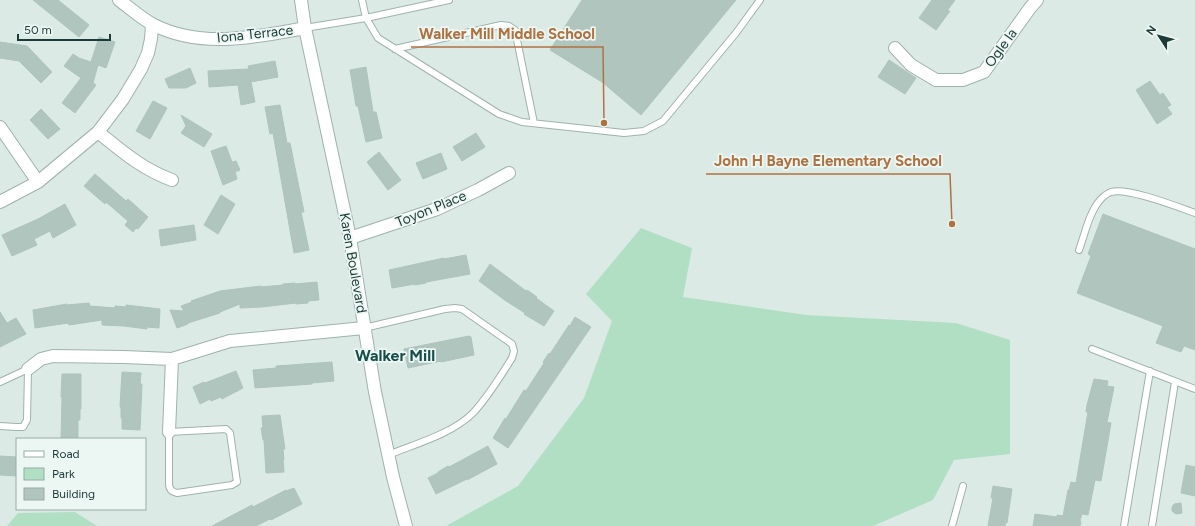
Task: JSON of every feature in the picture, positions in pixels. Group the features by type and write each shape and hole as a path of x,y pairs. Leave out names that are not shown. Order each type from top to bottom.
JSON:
{"street":[{"name":"Iona Terrace","path":"119,0 152,25 170,32 194,38 227,39 260,36 305,28"},
{"name":"Karen Boulevard","path":"301,0 305,28 350,238 374,392 406,526"},
{"name":"Ogle la","path":"895,48 911,65 936,80 963,80 984,72 1037,0"},
{"path":"0,202 38,182 98,132 123,99 141,69 148,53 152,25"},
{"path":"0,127 38,182"},
{"path":"98,132 137,163 150,171 172,180"},
{"name":"Toyon Place","path":"350,238 437,209 478,190 509,173"},
{"path":"28,369 41,359 53,356 124,357 172,360 230,341 364,328"},
{"path":"169,432 172,360"}],"lane":[{"path":"362,0 366,18 378,38 499,114 522,122 624,133 644,131 663,121 736,32 760,0"},
{"path":"305,28 366,18 449,0"},
{"path":"395,49 501,25 509,26 515,30 534,123"},
{"path":"1079,250 1092,212 1101,199 1111,192 1122,192 1158,200 1195,213"},
{"path":"364,328 445,309 462,309 512,344 514,351 512,358 500,377 483,402 472,414 440,434 388,455"},
{"path":"1092,349 1195,390"},
{"path":"0,382 28,369 27,420 23,427 16,428 0,426"},
{"path":"1124,526 1150,371"},
{"path":"1152,526 1175,382"},
{"path":"226,429 230,433 237,482 232,485 177,493 171,490 169,484 169,432 226,429"},
{"path":"952,526 963,486"}],"green space":[{"path":"641,228 692,248 683,297 806,315 956,323 1010,340 1010,454 954,460 933,500 873,526 446,526 518,486 584,398 612,321 586,294"},
{"path":"75,512 97,526 7,526 18,513"}],"building":[{"path":"33,0 58,0 89,25 79,37"},
{"path":"582,0 736,0 641,115 602,82 550,50"},
{"path":"932,0 955,0 947,11 950,11 936,30 919,18"},
{"path":"99,37 115,42 106,68 98,65 93,83 96,85 75,113 62,103 81,78 64,66 73,54 79,58 91,62"},
{"path":"0,42 27,46 52,72 41,83 19,61 0,58"},
{"path":"889,60 916,78 905,94 878,77"},
{"path":"275,61 278,77 251,82 255,102 241,105 238,85 209,87 208,71 249,69 248,66"},
{"path":"366,67 373,112 376,112 382,138 366,142 358,106 356,106 350,70"},
{"path":"190,68 196,83 186,88 169,88 165,79"},
{"path":"1150,81 1160,95 1163,93 1171,105 1167,107 1172,114 1157,124 1136,90"},
{"path":"153,101 167,108 150,139 136,131"},
{"path":"280,105 287,143 290,143 304,212 301,212 309,250 294,253 273,133 270,134 265,107"},
{"path":"41,109 60,129 48,139 30,120"},
{"path":"181,115 212,134 204,147 181,133 186,126"},
{"path":"476,133 485,147 462,161 453,147"},
{"path":"226,146 232,162 236,161 240,170 235,172 237,179 223,185 211,151"},
{"path":"379,152 401,180 388,190 367,162"},
{"path":"441,153 447,169 423,179 416,163"},
{"path":"95,174 126,201 128,199 148,217 138,229 136,228 133,232 125,225 128,221 84,186"},
{"path":"221,195 235,204 218,234 204,225"},
{"path":"65,204 76,225 53,238 50,231 34,239 37,245 12,256 2,235 38,219"},
{"path":"1103,214 1195,249 1195,350 1184,346 1181,352 1156,343 1163,326 1077,293 1091,256 1088,254"},
{"path":"194,225 196,240 161,246 159,230"},
{"path":"466,255 470,274 392,288 389,270 444,258"},
{"path":"490,264 526,291 527,290 537,297 536,298 554,311 544,326 524,314 525,313 479,281"},
{"path":"317,282 319,300 308,301 308,303 262,307 240,308 240,304 220,313 177,328 170,310 184,311 181,306 220,291"},
{"path":"89,303 90,306 115,308 115,306 126,307 126,305 160,309 159,328 147,327 147,329 102,325 102,320 35,328 33,310 67,304"},
{"path":"0,312 7,323 16,318 26,334 0,347"},
{"path":"575,317 591,327 508,448 493,438 524,390 526,391 549,353 550,354"},
{"path":"469,336 471,337 474,355 408,368 404,349"},
{"path":"332,362 334,381 255,388 253,370 276,368 276,366"},
{"path":"236,371 243,388 222,399 221,397 211,401 210,399 200,404 193,387"},
{"path":"122,372 141,373 140,430 122,429 120,407"},
{"path":"62,374 81,374 81,409 80,420 78,420 78,438 61,438"},
{"path":"1094,379 1108,381 1107,386 1114,387 1107,422 1111,423 1101,481 1095,480 1088,515 1082,514 1080,520 1069,518 1081,521 1080,526 1033,526 1035,514 1057,517 1057,515 1063,516 1071,482 1076,483 1088,412 1086,412 1087,405"},
{"path":"280,415 285,449 283,449 284,472 266,473 264,440 261,428 263,428 262,416"},
{"path":"488,446 497,464 436,494 428,478"},
{"path":"0,456 16,457 16,476 0,475"},
{"path":"1186,465 1195,467 1195,496 1181,493"},
{"path":"993,486 1012,489 1007,523 1006,522 1005,526 988,526 993,498 991,498"},
{"path":"294,488 302,504 271,520 270,519 256,526 212,526 252,505 253,507 286,490"},
{"path":"1181,503 1182,513 1176,514 1172,511 1172,507 1174,504"}],"place":[{"name":"Walker Mill Middle School","path":"604,123"},
{"name":"John H Bayne Elementary School","path":"952,224"}],"district":[{"name":"Walker Mill","path":"395,355"}]}
